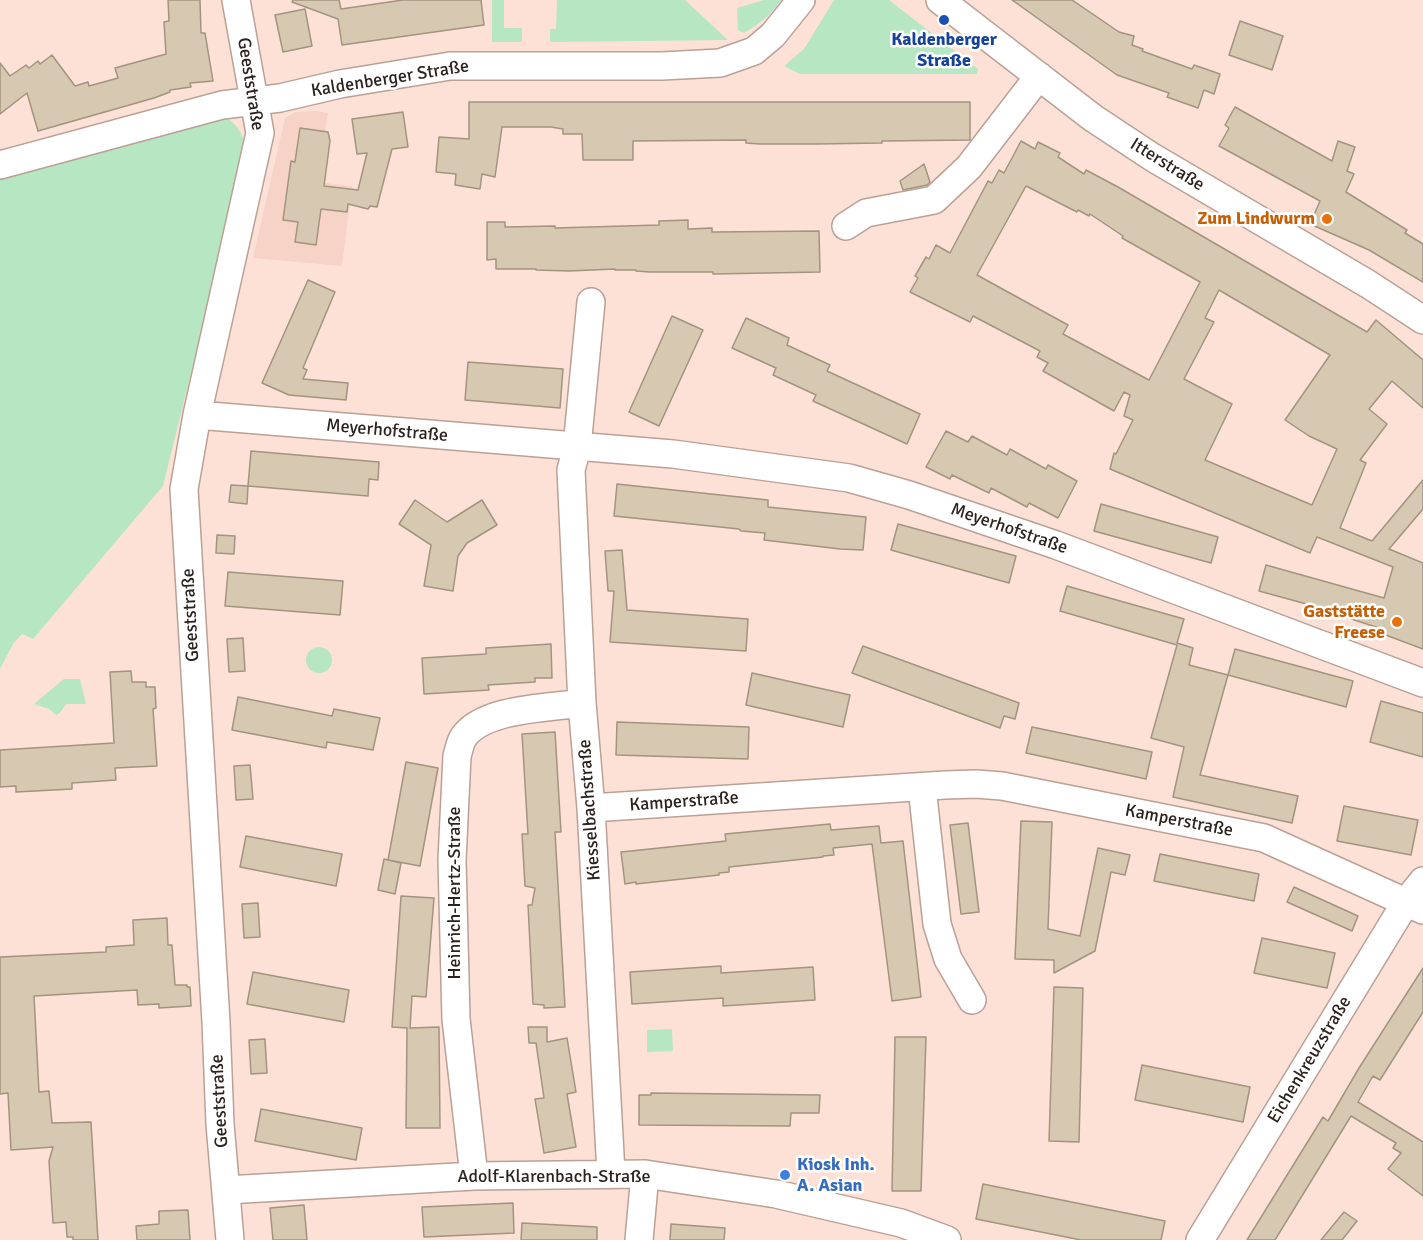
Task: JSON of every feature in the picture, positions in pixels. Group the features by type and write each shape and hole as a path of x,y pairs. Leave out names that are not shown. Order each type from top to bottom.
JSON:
{"street":[{"name":"Geeststraße","path":"230,1240 225,1190 184,489 197,415 260,133 236,0"},
{"name":"Kaldenberger Straße","path":"0,165 222,105 280,98 340,84 450,66 662,66 720,63 754,51 781,27 801,0"},
{"name":"Itterstraße","path":"940,0 1093,118 1152,157 1368,284 1423,320"},
{"path":"846,226 866,213 934,200 969,167 1039,76"},
{"path":"576,447 591,302"},
{"name":"Meyerhofstraße","path":"197,415 673,454 837,476 909,495 1072,551 1423,683"},
{"name":"Kiesselbachstraße","path":"576,447 572,470 582,703 591,808 611,1173"},
{"name":"Heinrich-Hertz-Straße","path":"474,1176 456,1019 452,860 457,756 462,740 471,729 480,723 503,714 582,703"},
{"name":"Kamperstraße","path":"591,808 976,784 1002,786 1264,838 1415,906"},
{"path":"922,787 938,924 948,959 972,1000"},
{"name":"Eichenkreuzstraße","path":"1200,1240 1415,906 1423,881"},
{"path":"639,1240 645,1174"},
{"name":"Adolf-Klarenbach-Straße","path":"225,1190 474,1176 645,1174 776,1194 901,1223 947,1240"}],"shaded area":[{"path":"296,112 328,113 325,131 326,147 329,148 325,183 352,186 342,266 253,258 285,118"}],"green space":[{"path":"492,0 504,0 504,28 522,28 522,42 492,42"},
{"path":"557,0 685,0 728,40 550,42 550,29 556,29"},
{"path":"764,0 781,0 769,15 755,26 744,33 738,30 737,8"},
{"path":"834,0 889,0 978,69 977,74 800,74 784,66 804,49"},
{"path":"226,117 240,132 246,151 163,486 33,639 22,634 13,644 0,669 0,176"},
{"path":"319,647 328,651 332,660 328,669 319,673 310,669 306,660 310,651"},
{"path":"64,679 80,679 86,704 66,704 56,715 49,709 34,704"},
{"path":"672,1029 673,1051 647,1052 647,1030"}],"building":[{"path":"168,0 200,0 201,33 205,33 213,81 190,83 191,87 170,90 154,98 38,131 27,93 0,114 0,63 10,76 26,65 29,68 38,61 40,64 52,55 75,86 88,82 89,86 118,78 115,68 166,54 164,22 169,21"},
{"path":"293,0 339,0 341,9 403,0 481,0 484,25 342,45 338,19 292,2"},
{"path":"1012,0 1072,0 1119,32 1134,36 1132,45 1143,49 1142,51 1192,69 1194,65 1220,74 1214,94 1204,90 1198,108 1167,97 1169,93 1117,75"},
{"path":"305,9 312,46 283,52 275,15"},
{"path":"1240,21 1283,36 1272,70 1229,55"},
{"path":"469,102 970,102 970,140 817,144 760,144 746,143 746,140 633,141 633,160 583,160 582,134 563,134 563,129 551,127 502,127 495,177 482,174 480,189 455,185 456,174 436,172 439,137 469,139"},
{"path":"1235,107 1332,161 1338,141 1355,147 1347,171 1354,174 1346,192 1407,230 1405,233 1423,244 1423,282 1369,250 1310,224 1320,201 1219,146 1229,128 1225,125"},
{"path":"403,112 408,147 392,149 377,207 370,206 368,209 348,204 347,212 321,209 316,245 295,242 298,222 283,220 291,161 295,162 300,128 328,132 330,141 324,186 358,190 367,153 357,154 352,119"},
{"path":"1021,141 1035,149 1038,142 1060,153 1058,157 1084,174 1086,170 1118,187 1367,332 1376,320 1423,360 1423,408 1392,381 1369,409 1387,424 1360,460 1366,463 1340,528 1372,541 1423,480 1423,509 1389,549 1423,563 1423,649 1375,631 1376,627 1342,616 1343,614 1259,591 1266,565 1384,598 1393,567 1317,537 1310,553 1110,469 1114,453 1116,454 1133,420 1124,416 1130,395 1124,392 1114,411 1043,371 1048,363 1037,357 1040,351 973,316 970,322 910,292 918,278 915,276 926,257 929,259 936,245 950,253 988,181 992,183 999,170 1004,173","holes":["1026,186 1077,212 1078,210 1089,216 1090,214 1123,236 1122,238 1200,282 1149,380 1063,334 1068,325 977,275","1219,290 1330,355 1285,420 1309,436 1337,449 1312,505 1205,460 1232,404 1184,379 1214,322 1205,318"]},
{"path":"924,164 930,182 927,185 903,190 900,181"},
{"path":"688,220 688,229 712,228 712,232 819,231 820,272 713,274 713,272 650,272 615,269 569,271 496,269 496,259 487,260 487,222 505,222 505,227 555,226 555,228 659,225 659,221"},
{"path":"308,280 335,292 303,368 307,370 303,379 348,383 346,400 289,395 262,383"},
{"path":"672,316 703,330 659,426 629,412"},
{"path":"746,318 789,338 787,345 830,365 827,371 920,414 907,444 813,401 816,395 773,375 776,368 732,348"},
{"path":"468,362 563,369 560,408 465,400"},
{"path":"946,431 968,442 972,436 1007,455 1010,449 1046,469 1048,465 1077,481 1058,518 1029,503 1027,507 991,488 989,493 952,475 950,479 926,467"},
{"path":"251,451 379,462 378,480 369,479 368,496 248,486"},
{"path":"617,484 768,500 768,507 866,517 863,550 764,540 765,533 739,529 614,516"},
{"path":"231,485 248,486 247,504 229,502"},
{"path":"415,500 447,522 482,500 497,525 467,543 458,556 453,591 424,586 431,545 399,524"},
{"path":"1101,504 1218,537 1211,563 1094,531"},
{"path":"898,524 1016,556 1009,583 891,550"},
{"path":"217,535 235,536 234,554 216,553"},
{"path":"622,550 627,610 748,619 746,651 610,642 614,591 608,591 605,551"},
{"path":"228,572 343,581 340,615 225,606"},
{"path":"1067,586 1184,619 1177,643 1193,648 1189,665 1228,675 1200,775 1298,796 1292,823 1173,797 1184,747 1151,738 1177,645 1060,611"},
{"path":"243,638 245,671 229,672 227,639"},
{"path":"551,644 552,678 535,678 535,682 488,685 489,690 424,694 422,658 486,654 486,648"},
{"path":"863,646 1019,703 1015,719 1004,716 1000,728 852,673"},
{"path":"1235,649 1353,681 1346,707 1228,675"},
{"path":"131,671 132,682 146,682 146,687 155,687 156,708 153,709 157,766 115,768 116,780 72,783 72,789 16,792 16,786 0,787 0,750 114,743 110,672"},
{"path":"752,673 850,695 843,727 746,705"},
{"path":"238,697 332,716 334,709 380,718 373,750 327,742 326,748 232,730"},
{"path":"1381,701 1423,713 1423,757 1370,742"},
{"path":"617,722 749,727 748,759 616,755"},
{"path":"1032,727 1152,752 1146,779 1026,753"},
{"path":"555,732 561,832 555,832 565,1007 544,1008 544,1005 533,1004 528,905 532,905 535,888 525,886 522,834 528,834 522,734"},
{"path":"406,762 438,768 420,866 388,860"},
{"path":"250,765 253,799 236,800 234,766"},
{"path":"1344,806 1418,820 1411,855 1337,841"},
{"path":"1021,821 1052,822 1048,929 1080,936 1098,848 1130,855 1125,875 1111,872 1095,951 1054,973 1054,960 1015,959"},
{"path":"968,823 979,912 961,914 950,825"},
{"path":"830,824 831,830 879,826 881,843 903,841 921,997 892,1001 872,844 833,848 834,855 823,857 729,867 729,872 719,873 719,875 625,884 621,852 726,841 725,834"},
{"path":"246,836 342,854 336,886 240,867"},
{"path":"1160,854 1259,874 1254,901 1154,881"},
{"path":"384,859 401,863 395,894 378,890"},
{"path":"1294,887 1358,916 1352,931 1287,902"},
{"path":"401,896 434,898 426,997 412,996 410,1028 439,1027 440,1128 406,1128 407,1028 392,1027"},
{"path":"258,903 260,937 244,938 242,904"},
{"path":"167,918 168,945 172,945 175,985 190,987 191,1006 159,1008 159,1004 138,1005 137,990 34,996 39,1092 49,1091 52,1123 91,1122 98,1240 73,1240 73,1237 67,1237 66,1222 53,1223 49,1161 53,1147 11,1150 8,1093 0,1094 0,957 106,952 106,947 134,945 133,920"},
{"path":"1262,938 1335,953 1327,988 1254,973"},
{"path":"721,966 721,973 813,967 815,1000 723,1006 723,998 632,1004 630,972"},
{"path":"1423,968 1423,1012 1380,1080 1373,1076 1358,1102 1423,1142 1423,1196 1388,1169 1401,1153 1393,1148 1396,1143 1351,1116 1275,1240 1247,1240 1323,1117 1328,1121"},
{"path":"253,972 349,990 344,1022 247,1004"},
{"path":"1054,987 1083,988 1079,1142 1049,1141"},
{"path":"528,1027 547,1027 547,1042 567,1038 576,1092 567,1094 576,1147 544,1153 535,1099 544,1098 536,1043 529,1043"},
{"path":"895,1037 926,1037 921,1191 892,1191"},
{"path":"265,1039 267,1073 251,1074 249,1040"},
{"path":"1142,1065 1250,1087 1243,1122 1135,1100"},
{"path":"651,1093 820,1095 819,1113 791,1113 790,1126 639,1125 639,1095 651,1095"},
{"path":"261,1109 362,1128 356,1160 255,1141"},
{"path":"983,1184 1165,1221 1161,1240 1081,1240 976,1219"},
{"path":"513,1203 514,1233 424,1237 422,1207"},
{"path":"304,1205 307,1240 273,1240 270,1208"},
{"path":"188,1210 190,1240 137,1240 136,1226 159,1224 159,1211"},
{"path":"1344,1212 1357,1221 1342,1240 1321,1240"},
{"path":"522,1223 597,1227 597,1240 521,1240"},
{"path":"671,1224 725,1228 724,1240 670,1240"}],"place":[{"name":"Kaldenberger Straße","path":"944,20"},
{"name":"Zum Lindwurm","path":"1327,219"},
{"name":"Gaststätte Freese","path":"1397,622"},
{"name":"Kiosk Inh. A. Asian","path":"785,1175"}]}
